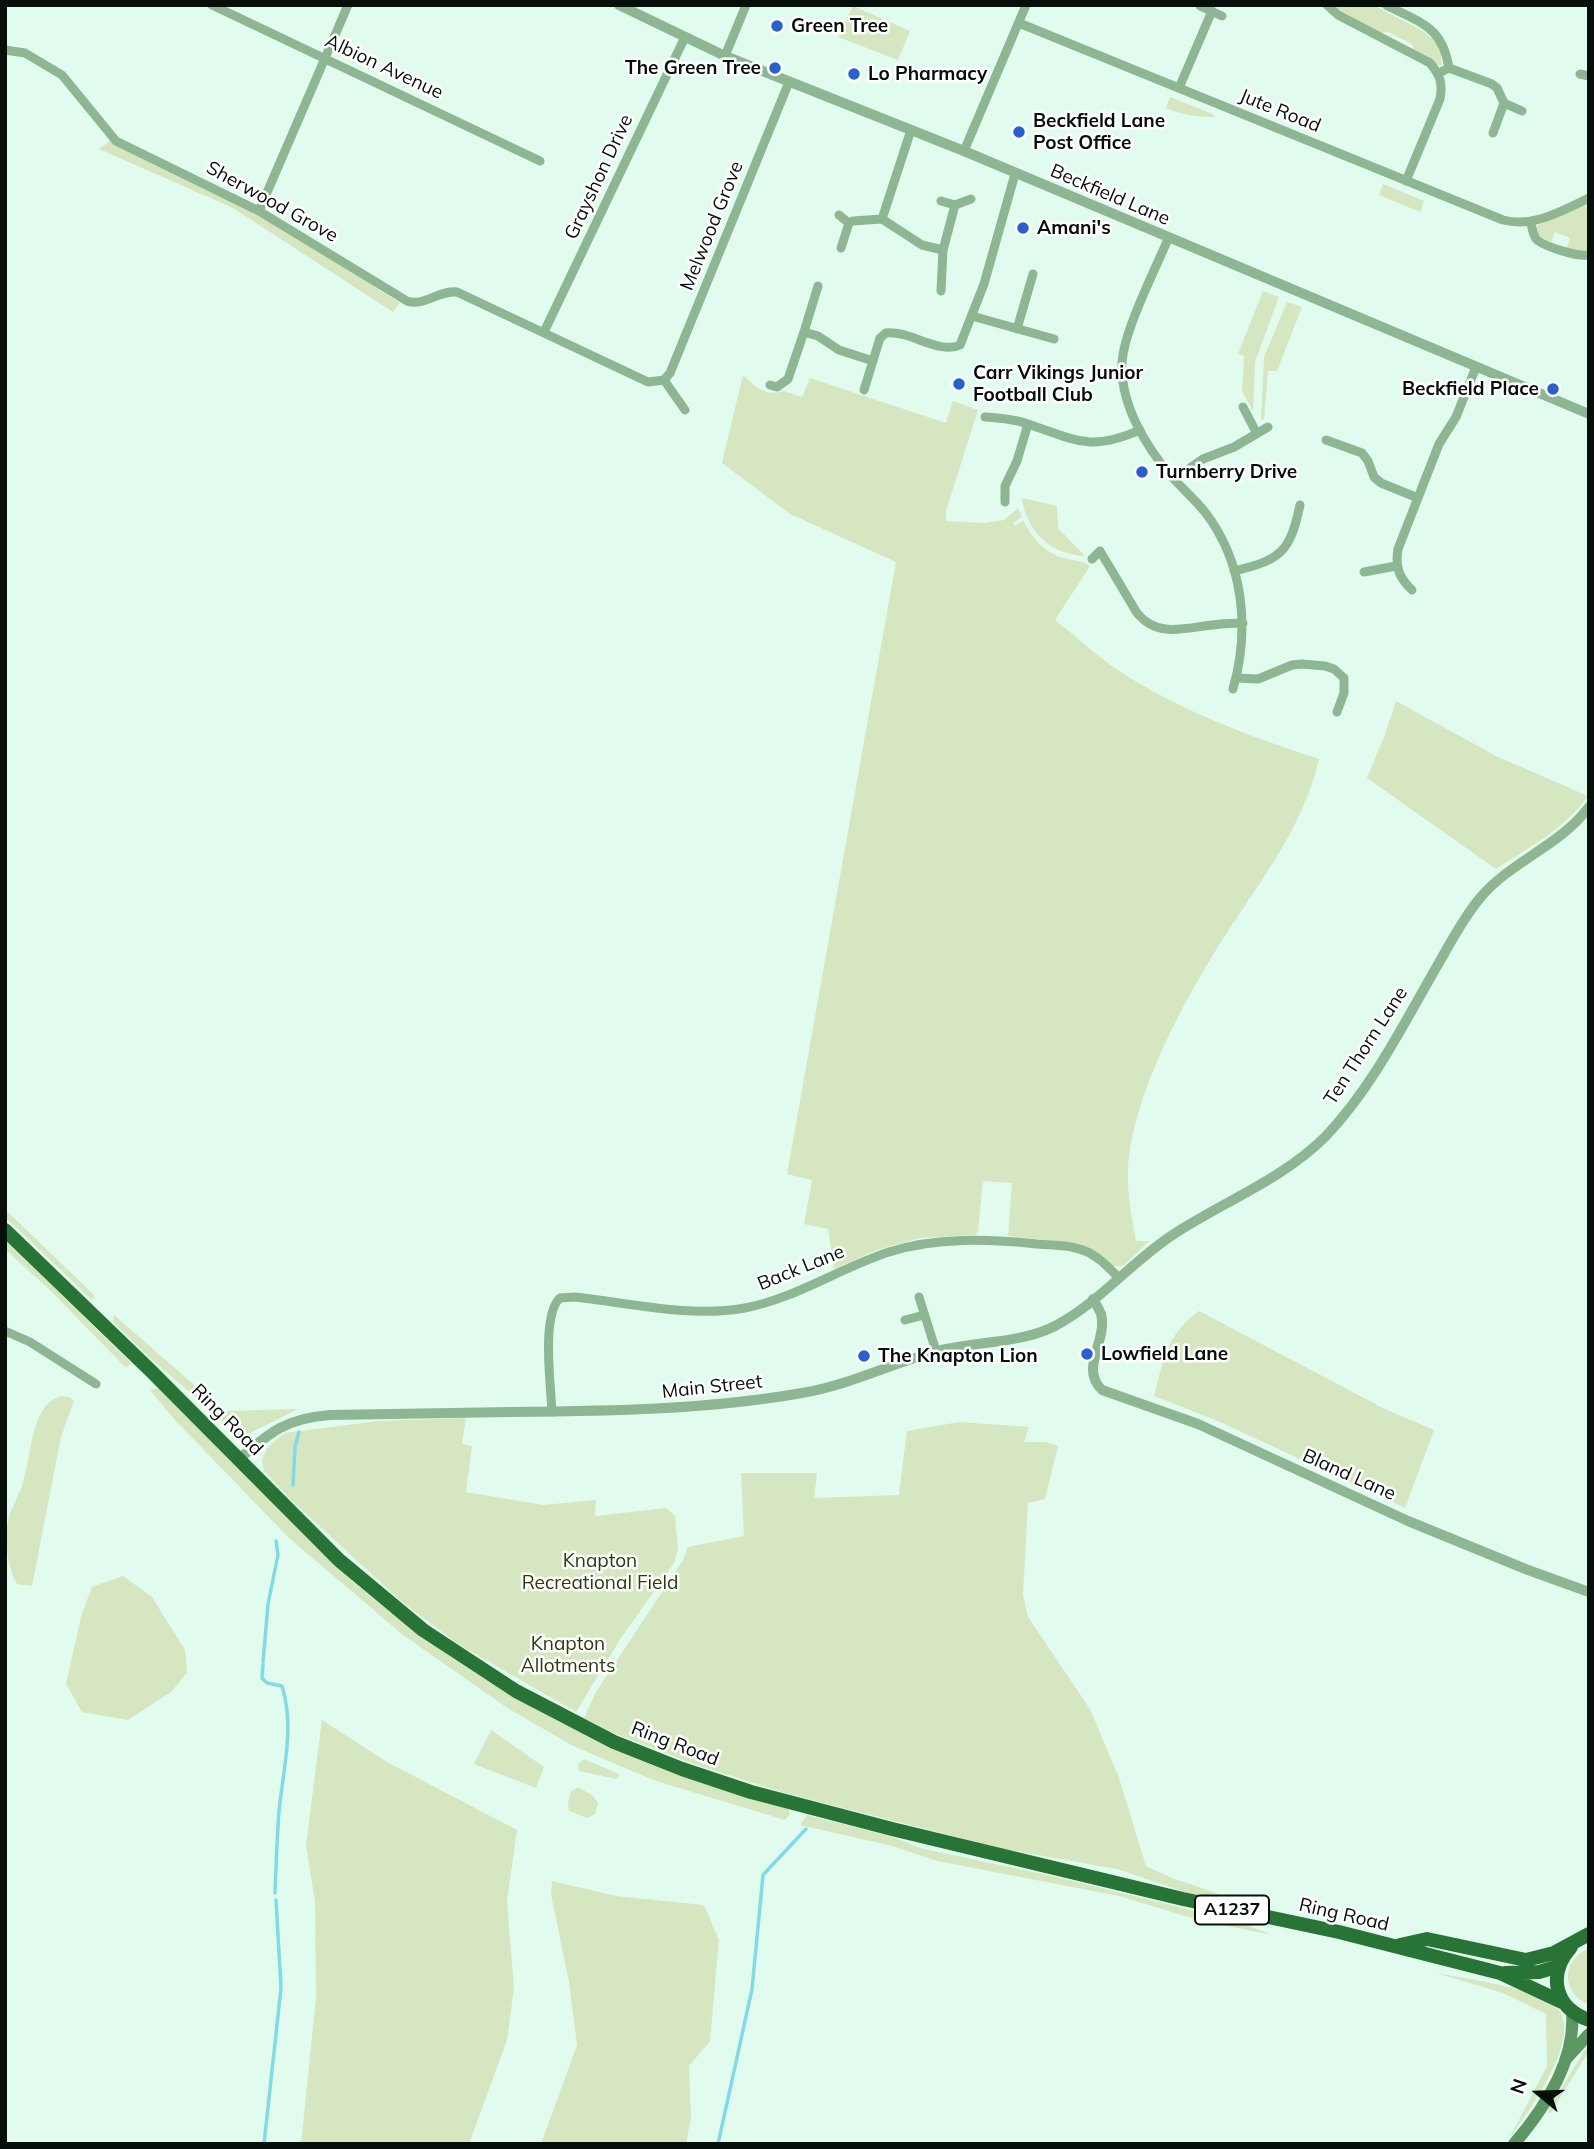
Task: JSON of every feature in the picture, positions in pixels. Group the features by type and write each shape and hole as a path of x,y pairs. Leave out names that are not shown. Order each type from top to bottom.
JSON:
{"highway":[{"name":"Ring Road","path":"5,1230 339,1560 423,1630 516,1691 614,1742 751,1792 892,1829 1500,1973 1589,2020"},
{"path":"1395,1946 1427,1939 1526,1960 1542,1958 1587,1937"},
{"path":"1568,2008 1557,1985 1559,1966 1571,1947 1587,1937"},
{"name":"Ring Road","path":"1500,1973 1539,1972 1559,1966"}],"main road":[{"path":"1514,2144 1545,2101 1564,2061 1572,2033 1568,2008"},
{"path":"1564,2061 1589,2034"}],"street":[{"name":"Albion Avenue","path":"212,5 540,161"},
{"path":"259,211 348,5"},
{"name":"Beckfield Lane","path":"619,5 725,56 964,151 1589,414"},
{"path":"725,56 746,5"},
{"path":"964,151 1026,5"},
{"path":"1327,5 1338,15 1430,63 1438,73 1443,85 1440,99 1406,181"},
{"path":"1386,5 1436,34 1442,43 1448,68"},
{"path":"1200,6 1223,16"},
{"path":"1179,88 1212,11"},
{"name":"Jute Road","path":"1018,23 1503,220 1516,224 1531,223"},
{"name":"Grayshon Drive","path":"544,332 685,37"},
{"name":"Sherwood Grove","path":"5,50 25,53 62,75 116,141 259,211 407,301 417,303 446,292 457,292 544,332"},
{"path":"1438,73 1448,68 1492,84 1504,103 1522,111"},
{"name":"Melwood Grove","path":"664,380 675,364 789,82"},
{"path":"1493,133 1504,103"},
{"path":"882,219 911,130"},
{"path":"864,390 880,338 886,333 894,332 953,348 960,345 984,284 1015,174"},
{"path":"1589,198 1531,223 1534,236 1541,242 1572,254 1589,255"},
{"path":"941,201 955,205 971,199"},
{"path":"941,291 943,250 955,205"},
{"path":"839,215 849,223"},
{"path":"849,223 882,219 922,245 943,250"},
{"path":"841,248 849,223"},
{"path":"1168,239 1128,335 1122,363 1127,400 1140,430 1174,479 1205,513 1222,541 1234,571 1243,623 1233,689"},
{"path":"1017,329 1033,274"},
{"path":"770,385 777,387 788,379 818,286"},
{"path":"972,316 1054,339"},
{"path":"544,332 648,382 664,380 685,410"},
{"path":"804,332 818,336 839,350 873,361"},
{"path":"1412,590 1399,575 1396,566 1398,549 1439,444 1456,417 1476,367"},
{"path":"1243,407 1256,432"},
{"path":"985,417 1028,424 1081,442 1110,441 1140,430"},
{"path":"1005,502 1005,486 1017,461 1028,424"},
{"path":"1174,479 1203,459 1242,443 1268,427"},
{"path":"1326,440 1362,453 1374,477 1381,484 1418,498"},
{"path":"1234,571 1269,561 1282,551 1294,533 1292,518 1300,505"},
{"path":"1092,559 1103,549 1137,613 1149,624 1172,631 1243,623"},
{"path":"1364,572 1396,566"},
{"path":"1236,678 1258,679 1292,665 1302,664 1334,669 1348,676 1337,712"},
{"name":"Ten Thorn Lane","path":"1163,1241 1281,1171 1323,1139 1379,1065 1471,910 1502,876 1570,827 1589,807"},
{"name":"Main Street","path":"239,1459 270,1433 289,1422 303,1418 330,1415 669,1410 803,1393 851,1382 936,1352 1040,1332 1064,1321 1163,1241"},
{"name":"Back Lane","path":"552,1412 550,1329 554,1305 560,1298 575,1297 692,1311 742,1308 782,1297 886,1253 923,1243 941,1242 1004,1242 1074,1248 1094,1256 1118,1277"},
{"path":"919,1297 936,1352"},
{"name":"Bland Lane","path":"1093,1299 1101,1314 1100,1342 1092,1366 1093,1377 1097,1385 1109,1394 1175,1414 1408,1521 1589,1592"},
{"path":"905,1320 924,1315"},
{"path":"5,1331 30,1342 96,1384"}],"green space":[{"path":"1331,5 1373,5 1421,30 1436,41 1442,65 1437,65 1414,50 1412,44 1388,32 1382,33 1339,12"},
{"path":"853,6 910,31 898,60 838,37"},
{"path":"1170,97 1215,115 1196,116 1166,108"},
{"path":"110,141 257,214 400,303 393,312 233,208 99,149"},
{"path":"1383,184 1424,201 1420,212 1379,195"},
{"path":"1589,203 1589,250 1577,253 1566,249 1570,238 1555,232 1551,242 1536,234 1536,227 1539,225"},
{"path":"1263,291 1279,297 1255,362 1253,411 1242,391 1244,356 1238,354"},
{"path":"1287,302 1302,307 1277,371 1268,371 1264,420 1261,420 1264,357"},
{"path":"743,375 766,392 784,391 802,397 810,378 946,423 953,401 978,410 946,511 946,521 984,523 1004,520 1018,508 1022,517 1013,523 1015,526 1023,520 1031,534 1047,550 1090,566 1055,620 1109,664 1158,694 1237,730 1319,759 1296,823 1182,1009 1151,1078 1131,1146 1128,1177 1136,1241 1149,1241 1123,1266 1112,1266 1081,1244 1008,1236 1012,1183 983,1181 978,1232 975,1235 920,1238 877,1250 834,1269 828,1229 804,1224 812,1180 787,1174 896,562 790,514 722,463"},
{"path":"1022,498 1057,506 1058,528 1085,556 1061,551 1042,539 1029,521"},
{"path":"1396,701 1496,756 1588,796 1557,828 1496,869 1367,778"},
{"path":"5,1209 95,1296 92,1300 5,1217"},
{"path":"5,1239 131,1363 126,1368 52,1292 5,1249"},
{"path":"1199,1311 1385,1409 1434,1430 1405,1508 1218,1421 1154,1396 1173,1339 1179,1329"},
{"path":"114,1315 224,1411 298,1409 244,1436 239,1435 149,1357 113,1322"},
{"path":"158,1388 341,1571 399,1619 450,1656 502,1690 611,1747 669,1771 788,1809 790,1814 785,1820 656,1781 573,1746 509,1709 403,1635 289,1538 175,1420 150,1390"},
{"path":"61,1396 74,1401 61,1437 32,1586 17,1584 8,1556 8,1521 25,1476 39,1417 48,1404"},
{"path":"466,1418 462,1444 472,1446 466,1492 544,1505 596,1500 595,1516 666,1508 675,1516 678,1549 674,1563 621,1638 576,1712 458,1644 402,1602 291,1500 264,1471 262,1460 267,1448 285,1433 378,1421"},
{"path":"960,1422 1029,1427 1024,1442 1046,1442 1058,1446 1045,1499 1028,1503 1023,1595 1028,1617 1090,1709 1119,1778 1146,1866 1219,1894 1197,1896 1117,1869 1004,1849 785,1793 694,1764 611,1732 584,1718 596,1692 683,1560 688,1547 744,1536 741,1473 817,1473 814,1498 899,1495 907,1431"},
{"path":"123,1576 152,1597 185,1650 187,1673 171,1692 128,1720 82,1712 66,1684 82,1613 92,1587"},
{"path":"322,1720 387,1762 517,1830 507,1901 514,1988 507,2040 469,2144 301,2144 316,1997 315,1902 306,1845"},
{"path":"491,1730 544,1767 536,1788 474,1764"},
{"path":"584,1759 619,1774 617,1779 579,1771 578,1764"},
{"path":"578,1787 593,1796 598,1803 595,1814 587,1818 569,1811 571,1791"},
{"path":"807,1815 893,1837 920,1848 1159,1902 1247,1925 1272,1935 1198,1920 1119,1896 937,1861 892,1846 800,1825"},
{"path":"552,1881 616,1896 704,1905 719,1940 710,2041 689,2066 691,2118 686,2144 541,2144 577,2045 569,1982 551,1894"},
{"path":"1589,1948 1589,2005 1573,1993 1568,1976 1573,1960"},
{"path":"1436,1973 1521,1990 1538,1996 1559,2010 1564,2024 1563,2041 1557,2059 1538,2096 1508,2141 1547,2066 1546,2014 1503,1993"},
{"path":"1589,2043 1589,2054 1550,2114 1548,2110"}],"waterway":[{"path":"293,1485 295,1447 299,1432"},
{"path":"263,1662 268,1604 278,1555 276,1541"},
{"path":"263,1665 262,1678 267,1683 282,1686 288,1717 275,1893"},
{"path":"718,2144 752,1989 763,1875 806,1829"},
{"path":"264,2144 281,1988 276,1900"}],"place":[{"name":"Green Tree","path":"777,26"},
{"name":"The Green Tree","path":"775,68"},
{"name":"Lo Pharmacy","path":"854,74"},
{"name":"Beckfield Lane Post Office","path":"1019,132"},
{"name":"Amani's","path":"1023,228"},
{"name":"Carr Vikings Junior Football Club","path":"959,384"},
{"name":"Beckfield Place","path":"1553,389"},
{"name":"Turnberry Drive","path":"1142,472"},
{"name":"Lowfield Lane","path":"1087,1354"},
{"name":"The Knapton Lion","path":"864,1356"}],"park label":[{"name":"Knapton Recreational Field","path":"600,1572"},
{"name":"Knapton Allotments","path":"568,1655"}]}
